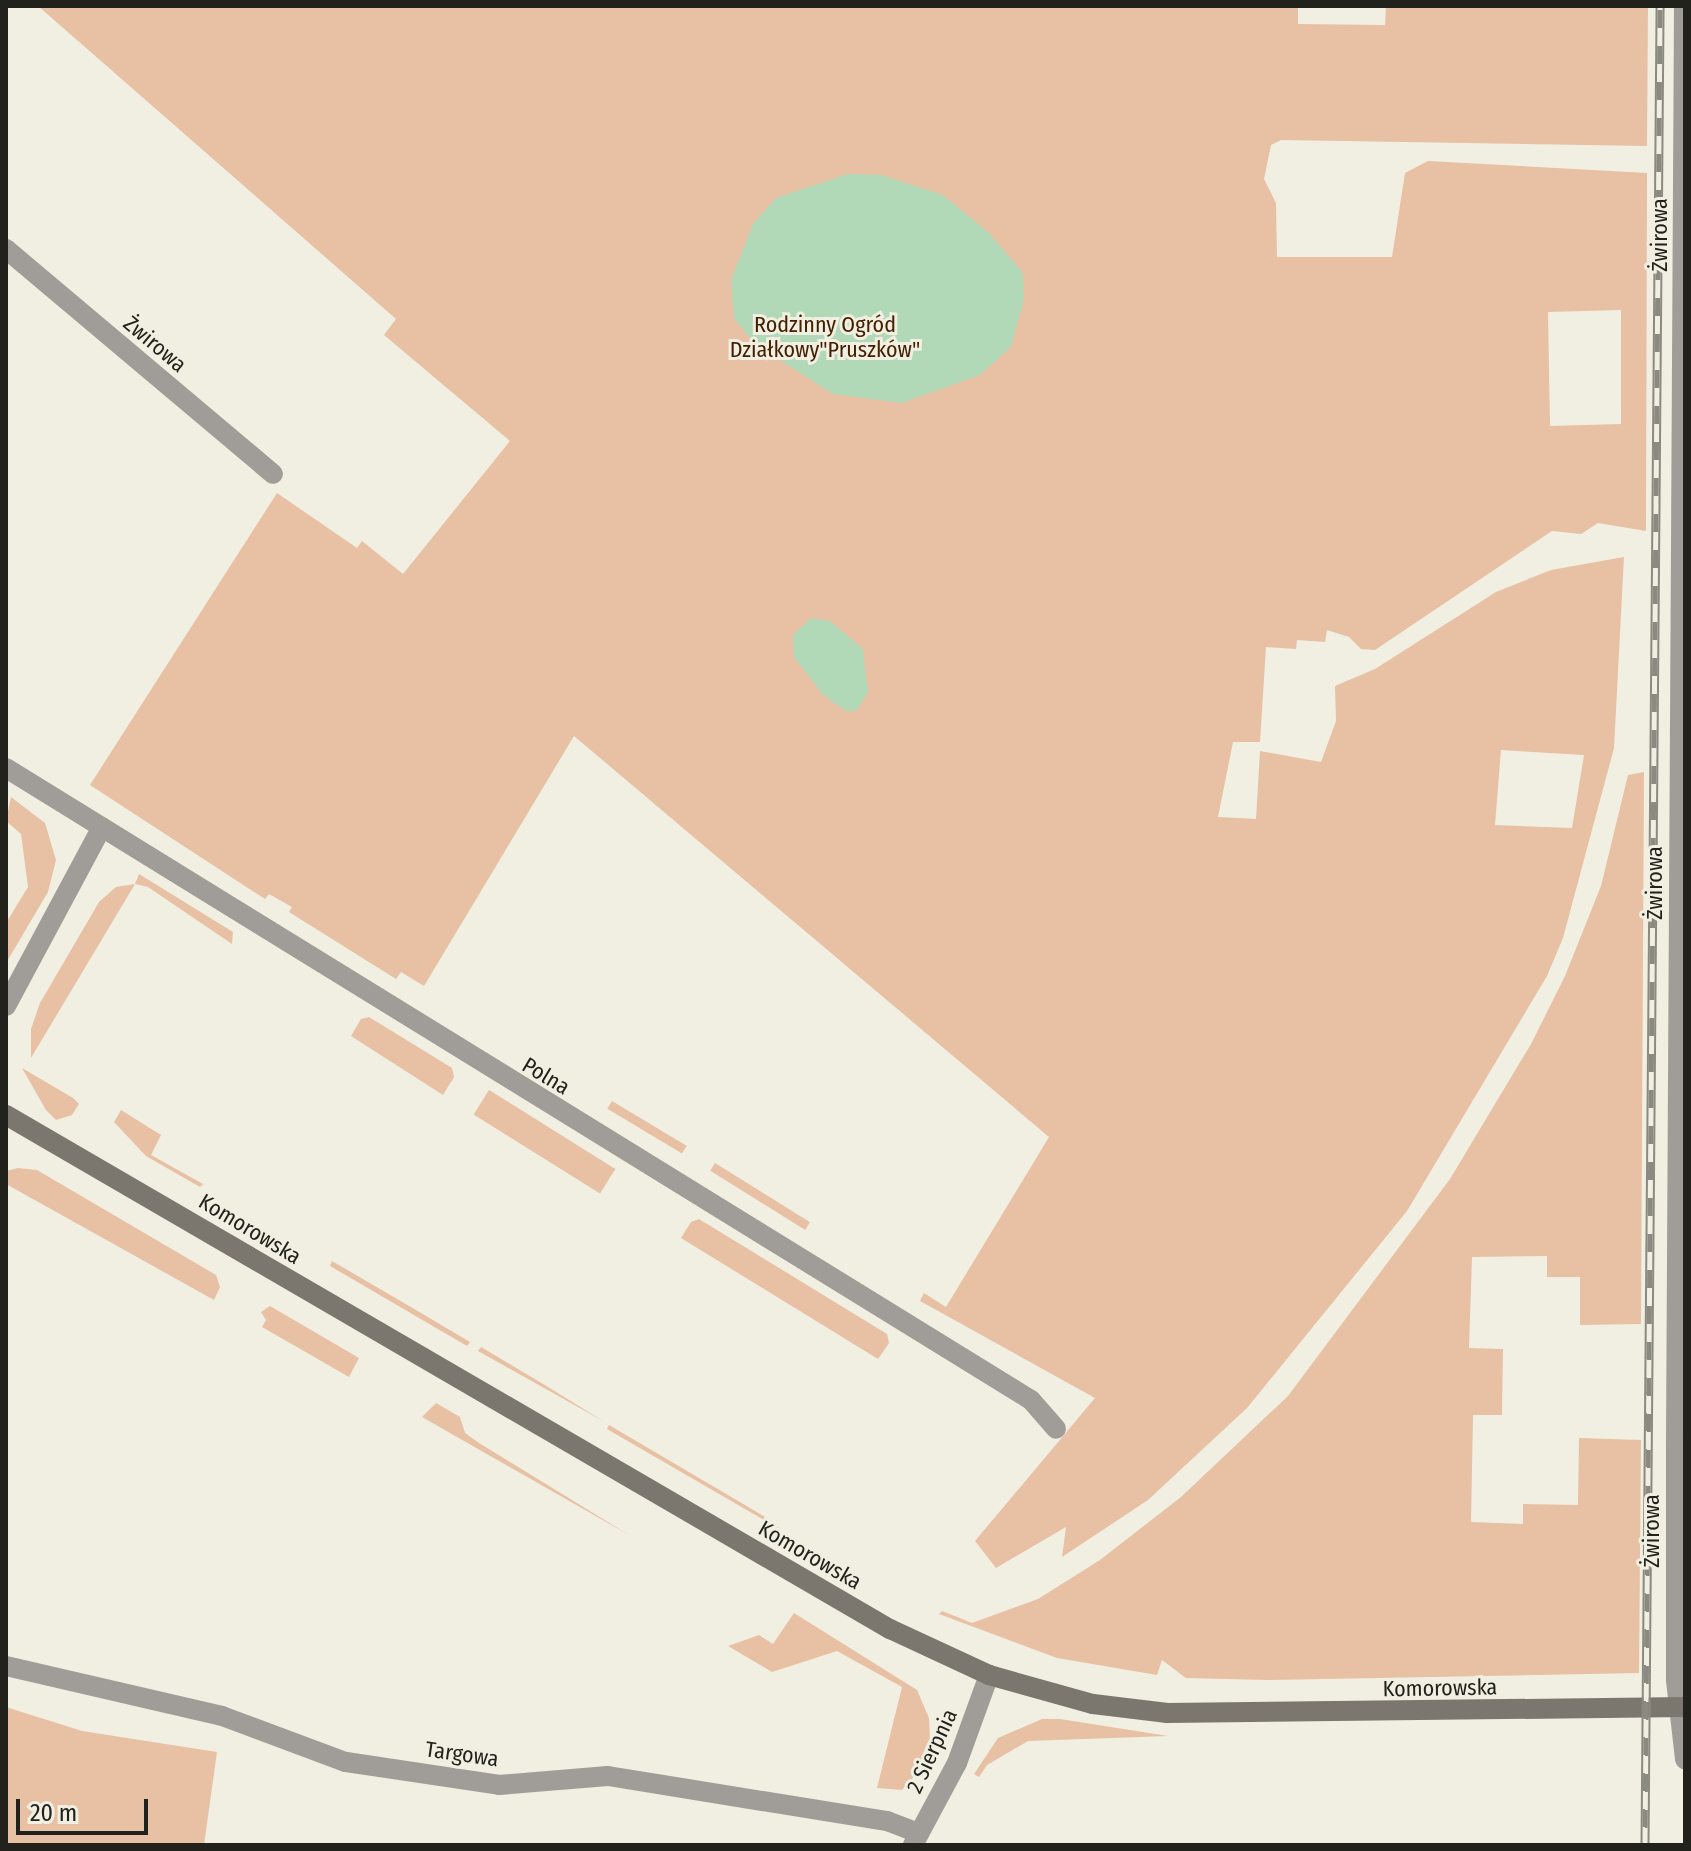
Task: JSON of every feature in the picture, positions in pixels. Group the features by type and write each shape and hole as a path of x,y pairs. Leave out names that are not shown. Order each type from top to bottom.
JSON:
{"street":[{"name":"Żwirowa","path":"1684,6 1680,1446 1685,1759"},
{"name":"Żwirowa","path":"6,249 273,474"},
{"name":"Polna","path":"6,768 1031,1400 1056,1429"},
{"path":"6,1006 102,827"},
{"name":"Komorowska","path":"6,1115 890,1629 989,1675 1093,1704 1167,1713 1682,1707"},
{"name":"Targowa","path":"6,1666 222,1716 346,1762 499,1785 608,1776 887,1821 916,1839"},
{"name":"2 Sierpnia","path":"916,1839 957,1763 989,1675"}],"green space":[{"name":"Rodzinny Ogród Działkowy\"Pruszków\"","path":"38,6 1298,6 1298,24 1385,25 1386,6 1648,7 1647,146 1281,140 1271,145 1264,179 1276,203 1277,257 1392,257 1405,173 1428,161 1647,173 1646,531 1598,523 1581,534 1552,531 1375,650 1361,649 1349,637 1327,630 1325,642 1297,640 1296,649 1266,647 1260,742 1233,742 1218,817 1256,819 1260,751 1321,762 1336,721 1335,686 1375,669 1496,592 1551,570 1624,557 1614,748 1563,938 1547,976 1407,1211 1247,1408 1148,1500 1062,1557 1066,1527 996,1568 975,1541 1095,1398 920,1301 924,1293 946,1307 1049,1137 574,736 424,986 401,972 396,979 289,912 292,907 269,894 265,899 90,785 277,493 357,548 362,541 403,574 510,441 384,335 396,319","holes":["1621,310 1621,424 1550,426 1548,312","1501,750 1584,755 1572,828 1495,825"]},
{"path":"1644,772 1641,1324 1580,1325 1580,1277 1547,1277 1547,1256 1472,1257 1469,1348 1503,1349 1502,1415 1473,1415 1471,1522 1523,1524 1523,1504 1578,1505 1579,1438 1641,1440 1639,1673 1267,1680 1186,1678 1162,1660 1157,1675 1057,1658 939,1614 942,1611 972,1623 1038,1599 1100,1560 1181,1497 1288,1396 1450,1179 1531,1044 1565,976 1601,886 1628,775"},
{"path":"11,797 45,823 56,860 48,892 6,963 6,923 28,887 21,834 6,821"},
{"path":"139,874 233,932 232,944 148,887 135,884"},
{"path":"135,884 31,1058 31,1029 40,1003 99,902 116,887"},
{"path":"369,1017 452,1068 454,1077 443,1095 351,1036 361,1019"},
{"path":"22,1068 73,1098 79,1104 72,1115 56,1120 46,1110"},
{"path":"489,1090 615,1169 600,1194 474,1115"},
{"path":"612,1101 687,1146 682,1154 607,1109"},
{"path":"121,1110 161,1135 151,1155 203,1184 200,1187 146,1156 114,1122"},
{"path":"715,1163 810,1222 805,1230 710,1171"},
{"path":"18,1168 37,1170 216,1275 220,1287 214,1300 6,1184 6,1171"},
{"path":"699,1219 887,1334 889,1343 878,1359 681,1238 691,1222"},
{"path":"332,1261 470,1342 467,1346 330,1266"},
{"path":"270,1306 359,1358 349,1377 262,1327 266,1320 261,1312"},
{"path":"481,1347 548,1387 603,1421 478,1351"},
{"path":"436,1403 460,1417 465,1433 479,1443 629,1535 422,1417"},
{"path":"609,1425 779,1525 778,1528 607,1429"},
{"path":"794,1613 917,1690 929,1718 930,1740 916,1774 902,1790 877,1788 902,1687 837,1651 772,1672 728,1646 759,1635 773,1644"},
{"path":"6,1707 82,1731 217,1752 204,1845 6,1845"},
{"path":"1042,1719 1060,1719 1168,1736 1028,1741 987,1765 979,1777 974,1774 998,1738"}],"shaded area":[{"path":"848,174 881,175 943,195 989,233 1023,273 1024,299 1011,347 980,375 902,403 833,394 755,344 734,318 731,280 753,224 776,198"},
{"path":"811,618 830,621 863,649 868,693 856,711 846,711 823,695 794,657 793,635"}],"railway":[{"path":"1645,1845 1660,6"}]}
